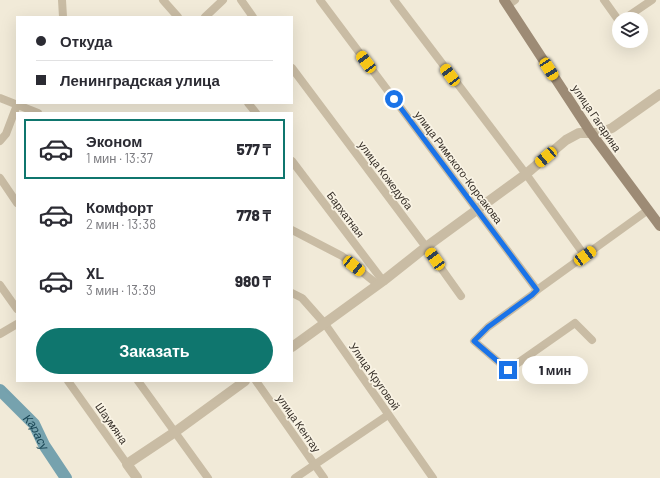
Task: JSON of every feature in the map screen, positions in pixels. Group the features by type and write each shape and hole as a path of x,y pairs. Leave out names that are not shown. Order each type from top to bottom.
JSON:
{"main road":[{"name":"улица Гагарина","path":"509,2 591,133 660,226"}],"street":[{"path":"62,0 63,16"},
{"path":"163,0 177,16"},
{"path":"207,16 224,0"},
{"path":"241,0 253,16"},
{"name":"улица Римского-Корсакова","path":"320,0 537,290"},
{"path":"394,0 526,174 585,256"},
{"path":"604,0 613,12"},
{"path":"634,12 652,0"},
{"name":"улица Кожедуба","path":"293,69 461,296"},
{"path":"293,346 526,174 566,140 579,134 600,133 612,128 660,94"},
{"path":"0,98 35,112"},
{"path":"249,104 255,112"},
{"path":"0,141 6,134 17,105"},
{"name":"Бархатная","path":"293,162 380,283"},
{"path":"0,178 16,202"},
{"path":"592,340 575,323 508,370 474,341 488,327 537,290 648,210"},
{"path":"293,231 342,256 380,283"},
{"path":"0,285 16,308"},
{"name":"Улица Круговой","path":"293,294 302,298 325,324 433,478"},
{"path":"0,334 16,325"},
{"name":"Шаумяна","path":"69,382 137,478"},
{"path":"139,382 208,478"},
{"path":"127,464 175,432 244,382"},
{"name":"улица Кентау","path":"257,382 324,478"},
{"path":"294,478 388,414"}],"waterway":[{"name":"Карасу","path":"0,390 34,424 44,445 66,478"}],"route":[{"path":"394,99 537,290 488,327 474,341 508,370"}]}
